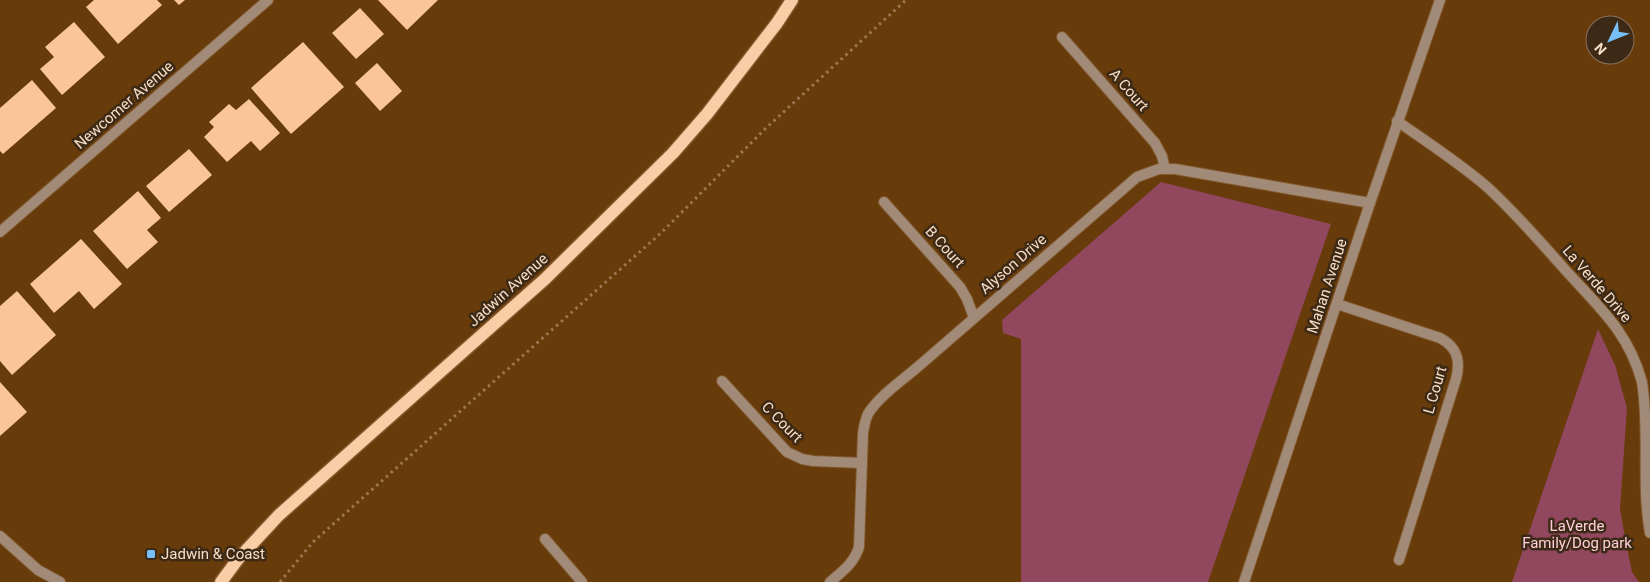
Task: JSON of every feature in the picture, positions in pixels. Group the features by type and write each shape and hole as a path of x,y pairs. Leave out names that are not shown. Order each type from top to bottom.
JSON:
{"main road":[{"name":"Jadwin Avenue","path":"221,582 238,559 279,515 545,279 673,154 713,106 777,23 792,0"}],"street":[{"name":"Newcomer Avenue","path":"0,232 268,0"},
{"name":"Mahan Avenue","path":"1244,582 1397,121 1440,0"},
{"name":"A Court","path":"1062,37 1155,143 1162,156 1165,169"},
{"name":"La Verde Drive","path":"1397,121 1470,173 1517,216 1600,308 1627,343 1642,382 1647,408 1646,482 1650,533"},
{"name":"Alyson Drive","path":"830,582 849,566 859,547 863,433 865,423 872,409 884,396 1137,177 1148,172 1175,169 1370,203"},
{"name":"B Court","path":"884,202 960,287 974,318"},
{"name":"L Court","path":"1337,304 1440,338 1453,348 1457,355 1458,369 1456,379 1399,560"},
{"name":"C Court","path":"722,380 787,452 802,459 813,461 862,463"},
{"path":"0,536 38,570 60,582"},
{"path":"545,539 582,582"}],"path":[{"path":"280,582 313,542 661,234 766,128 906,0"}],"green space":[{"path":"1161,182 1331,224 1208,582 1021,582 1021,339 1003,333 1002,320"},
{"name":"LaVerde Family/Dog park","path":"1598,329 1615,365 1627,408 1620,509 1632,572 1639,582 1512,582"}],"building":[{"path":"94,0 157,0 162,5 118,44 86,7"},
{"path":"174,0 185,0 179,5"},
{"path":"378,0 438,0 407,30"},
{"path":"360,8 384,34 356,59 332,33"},
{"path":"74,22 105,57 62,95 40,69 54,57 45,47"},
{"path":"303,42 344,87 291,134 251,88"},
{"path":"377,63 402,91 380,111 355,83"},
{"path":"32,80 56,108 3,154 0,151 0,108"},
{"path":"249,99 280,133 260,151 251,141 227,162 204,137 214,127 209,122 229,104 236,110"},
{"path":"189,149 212,175 169,212 146,186"},
{"path":"138,191 161,218 147,230 158,242 127,269 93,231"},
{"path":"81,239 122,284 94,309 79,291 54,313 30,284"},
{"path":"17,291 56,335 12,375 0,361 0,306"},
{"path":"0,382 27,412 0,436"}],"place":[{"name":"Jadwin & Coast","path":"151,554"}]}
